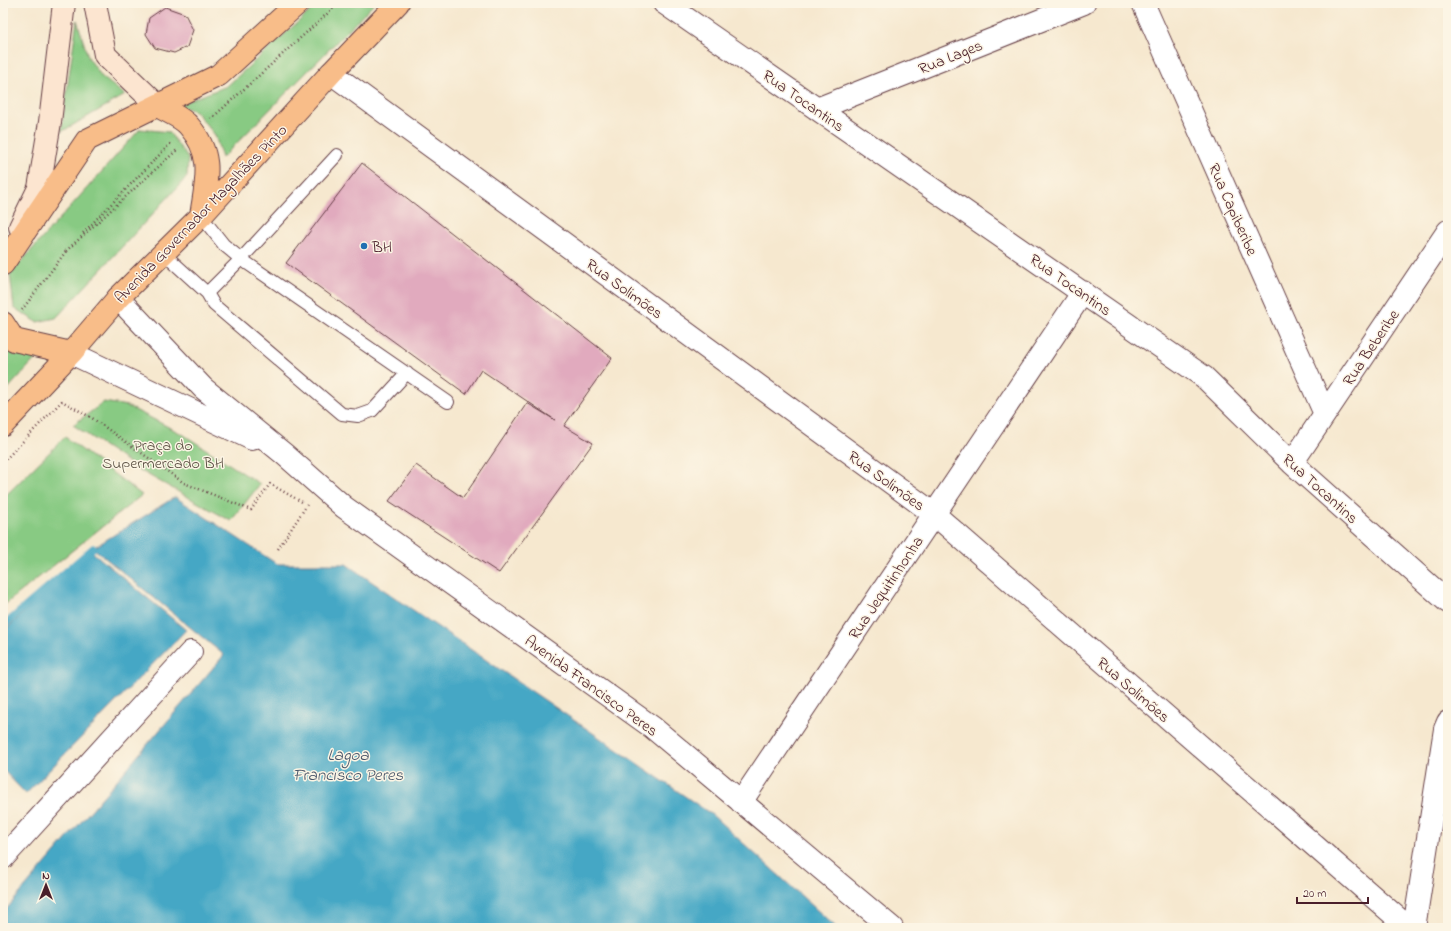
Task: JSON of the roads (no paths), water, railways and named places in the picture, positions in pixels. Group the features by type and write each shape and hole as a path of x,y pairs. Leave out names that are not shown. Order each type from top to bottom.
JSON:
{"main road":[{"path":"3,263 87,140 158,106 219,74 298,3"},
{"name":"Avenida Governador Magalhães Pinto","path":"3,425 71,353 118,298 201,216 331,73 398,3"},
{"path":"158,106 189,125 205,151 208,168 201,216"},
{"path":"5,326 14,340 71,353"}],"street":[{"path":"3,263 39,188 50,122 64,3"},
{"path":"95,3 106,54 158,106"},
{"name":"Rua Tocantins","path":"664,3 1204,377 1292,463 1448,602"},
{"name":"Rua Lages","path":"817,109 1084,3"},
{"name":"Rua Capiberibe","path":"1143,3 1325,414"},
{"name":"Rua Solimões","path":"331,73 934,514 1409,928"},
{"name":"Rua Beberibe","path":"1292,463 1448,231"},
{"name":"Rua Jequitinhonha","path":"741,802 1083,292"},
{"name":"Avenida Francisco Peres","path":"118,298 203,388 284,454 344,507 652,727 892,928"},
{"name":"Avenida Francisco Peres","path":"71,353 284,454"},
{"path":"3,858 191,652"},
{"path":"1414,928 1445,729 1448,722"}],"lane":[{"path":"207,293 241,259 337,155"},
{"path":"201,216 224,245 241,259 448,402"},
{"path":"163,253 207,293 214,305 342,414 358,416 372,411 407,373"}],"water":[{"name":"Lagoa Francisco Peres","path":"175,497 277,564 346,564 711,814 837,928 3,928 3,913 224,655 93,548"},
{"path":"90,550 186,630 26,794 3,770 3,632"}],"waterway":[{"path":"3,626 93,548"}],"place":[{"name":"BH","path":"364,246"}],"park label":[{"name":"Praça do Supermercado BH","path":"163,453"}]}
